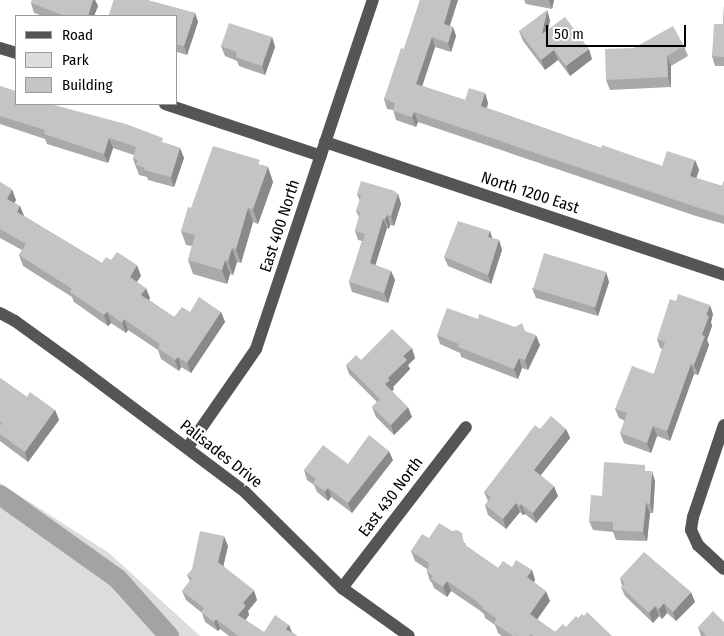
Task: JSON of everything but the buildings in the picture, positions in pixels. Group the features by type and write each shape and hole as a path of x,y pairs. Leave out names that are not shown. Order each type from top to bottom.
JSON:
{"street":[{"name":"East 400 North","path":"188,447 256,349 374,0"},
{"path":"0,48 15,53"},
{"path":"168,105 321,156"},
{"name":"North 1200 East","path":"325,142 724,275"},
{"name":"Palisades Drive","path":"0,313 15,321 188,447 258,504 342,588 409,636"},
{"path":"724,425 693,518 692,530 698,545 724,570"},
{"name":"East 430 North","path":"342,588 466,427"}],"green space":[{"path":"0,483 109,553 200,636 0,636"}],"waterway":[{"path":"0,495 117,578 169,636"}]}
